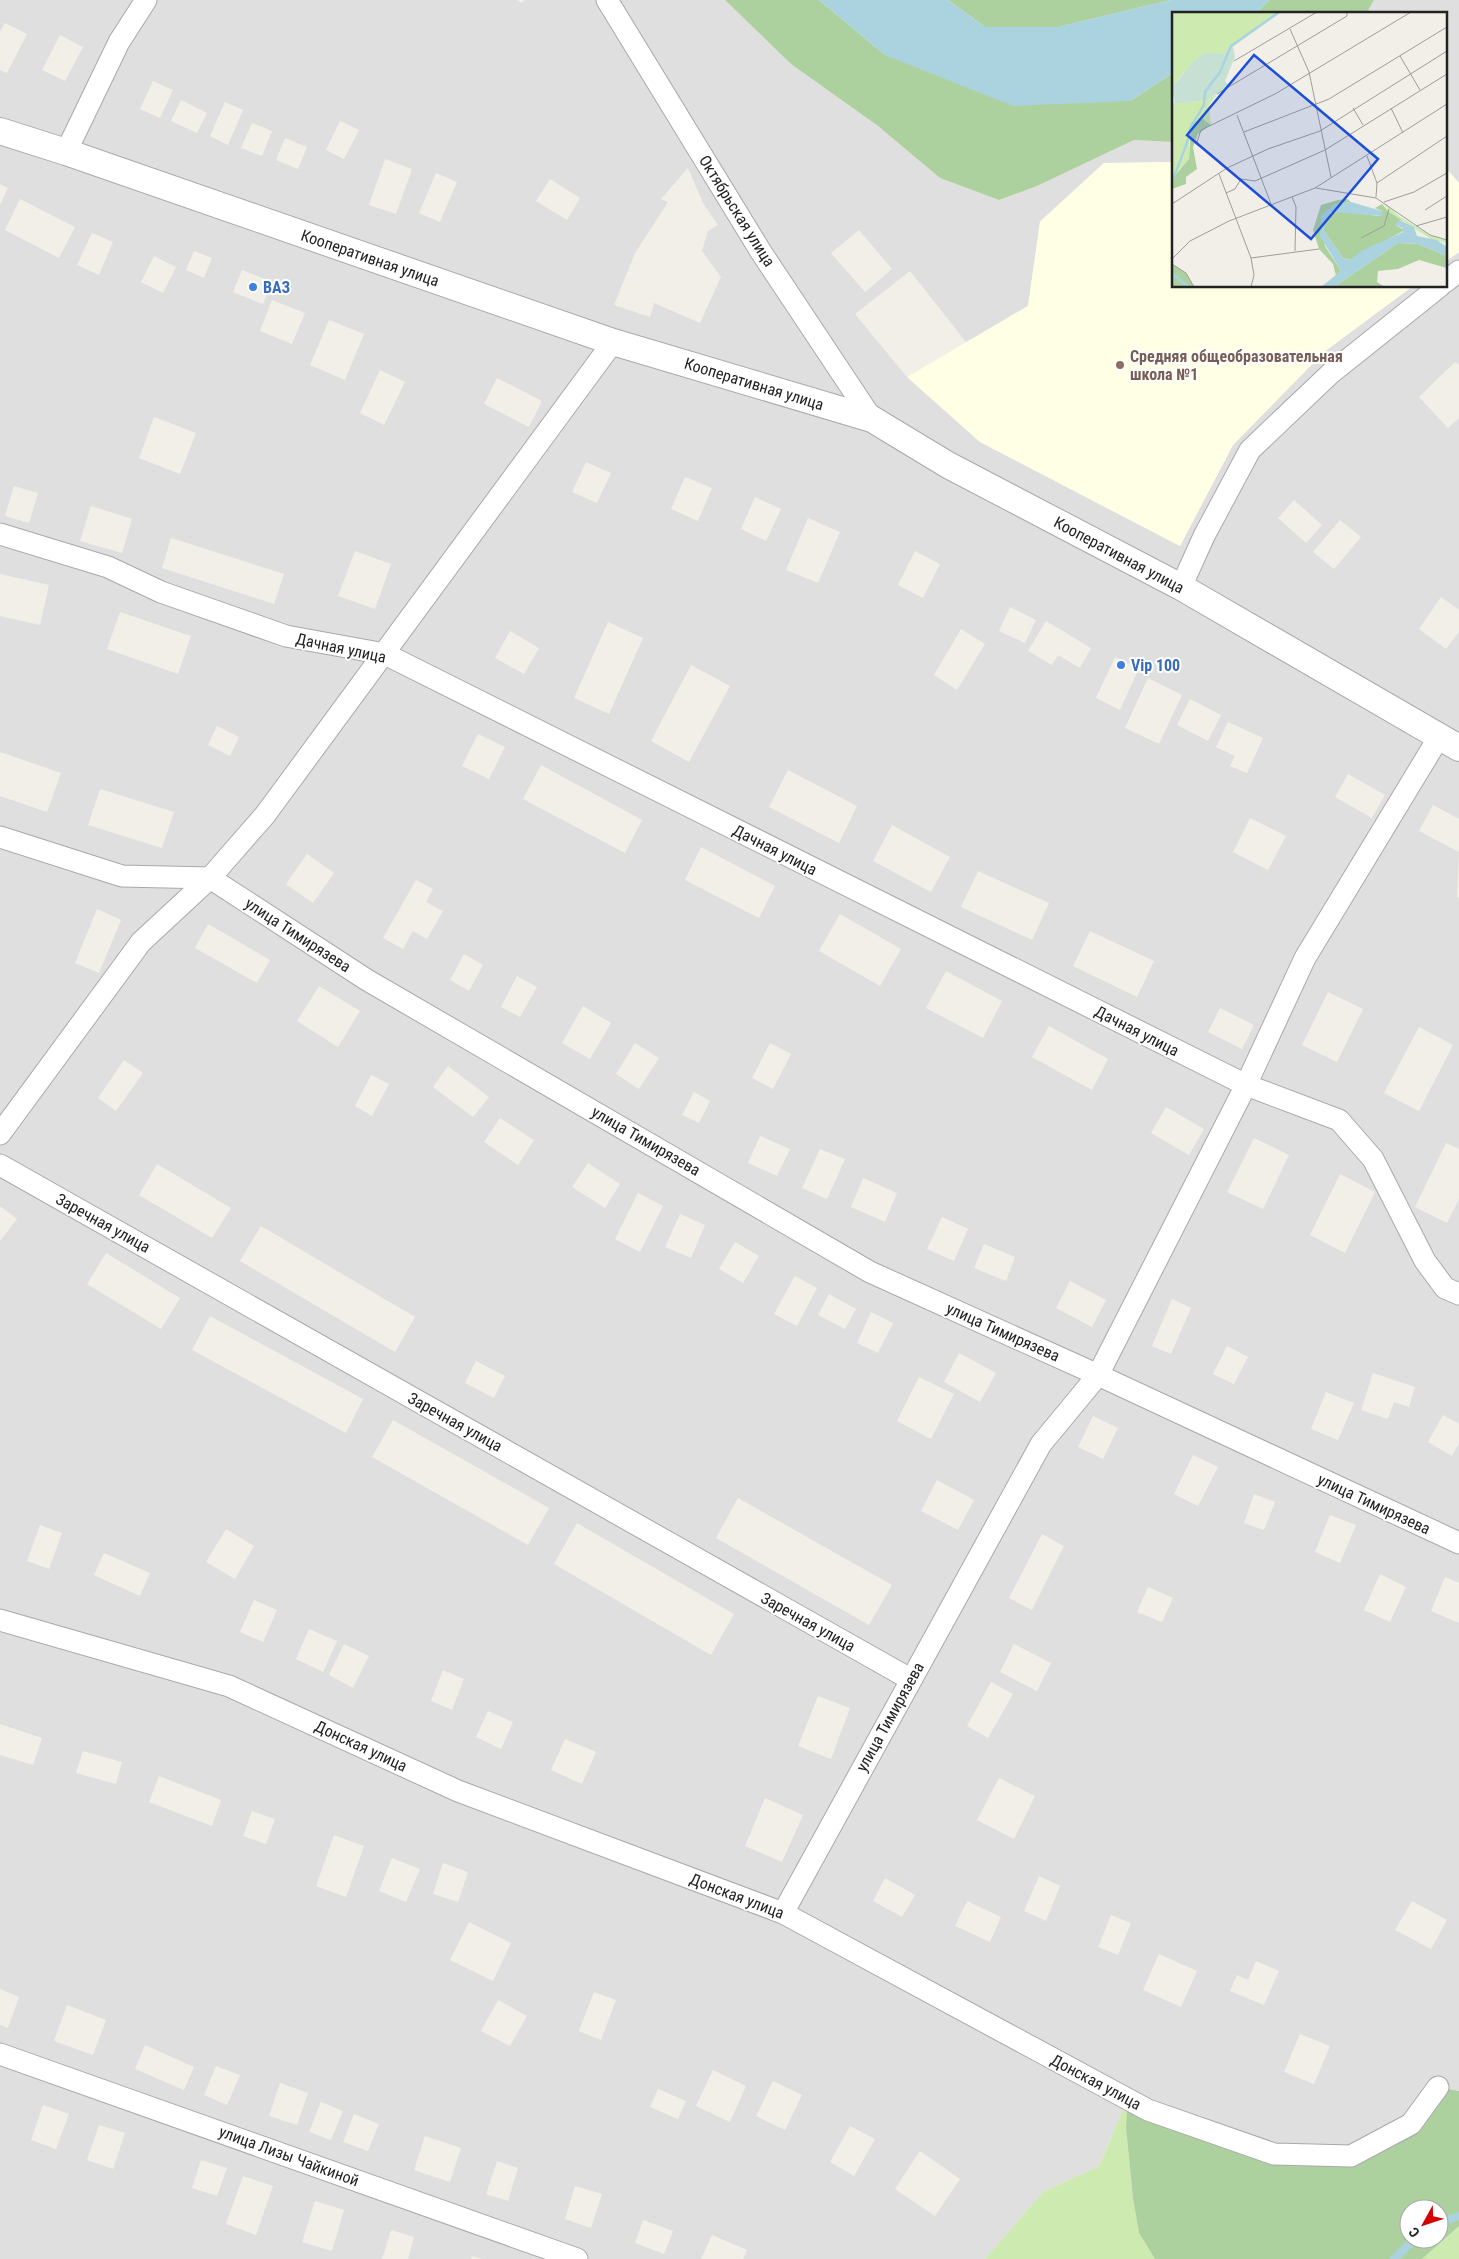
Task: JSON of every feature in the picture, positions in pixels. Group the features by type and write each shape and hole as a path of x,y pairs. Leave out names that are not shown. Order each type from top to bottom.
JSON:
{"street":[{"path":"66,152 119,42 146,0"},
{"name":"Октябрьская улица","path":"607,0 762,252 872,420"},
{"name":"Кооперативная улица","path":"0,131 66,152 613,342 872,420 948,466 1181,587 1449,742"},
{"path":"1446,281 1459,271"},
{"path":"1181,587 1204,536 1250,450 1331,373 1437,288"},
{"path":"0,1134 141,942 210,878 265,815 613,342"},
{"name":"Дачная улица","path":"0,534 108,567 161,592 286,636 385,654 1246,1085 1339,1120 1373,1159 1425,1261 1445,1288 1459,1294"},
{"path":"1098,1374 1246,1085 1305,958 1449,742"},
{"path":"0,837 122,876 210,878"},
{"name":"улица Тимирязева","path":"210,878 367,980 870,1272 1098,1374 1459,1543"},
{"name":"Заречная улица","path":"0,1165 910,1679"},
{"name":"улица Тимирязева","path":"783,1913 910,1679 1041,1444 1098,1374"},
{"name":"Донская улица","path":"0,1620 229,1686 458,1790 783,1913 1148,2110 1274,2154 1351,2156 1411,2124 1438,2087"},
{"name":"улица Лизы Чайкиной","path":"0,2054 577,2259"}],"shaded area":[{"path":"0,0 517,0 521,3 525,0 725,0 791,64 878,126 940,178 999,200 1037,186 1134,140 1172,142 1172,162 1104,163 1040,221 1028,306 966,342 910,271 855,314 907,377 980,442 1180,546 1233,445 1324,352 1410,288 1446,288 1446,261 1459,252 1459,365 1455,362 1419,397 1448,428 1459,418 1459,610 1441,597 1419,629 1446,649 1459,632 1459,819 1433,805 1419,831 1459,852 1457,897 1459,898 1459,1149 1446,1143 1415,1207 1447,1223 1459,1199 1459,1424 1443,1415 1428,1442 1452,1456 1459,1443 1459,1583 1445,1577 1431,1611 1459,1623 1459,2091 1438,2087 1411,2124 1351,2156 1112,2135 1099,2166 1043,2192 985,2259 743,2259 747,2250 712,2235 701,2259 483,2259 472,2256 471,2259 408,2259 414,2237 391,2230 382,2259 0,2259 0,2025 8,2028 19,1997 0,1989 0,1755 33,1765 42,1738 0,1724 0,1241 17,1219 0,1206 0,796 47,812 61,773 0,752 0,616 40,625 49,585 0,574 0,205 8,188 0,184 0,70 7,73 27,34 5,23 0,32","holes":["60,35 83,47 65,81 42,70","153,81 173,90 160,118 140,109","181,100 207,113 197,133 171,121","225,102 243,110 228,145 210,136","340,121 359,130 344,159 326,150","252,123 272,131 262,156 241,148","285,138 307,147 298,169 276,160","385,159 412,169 396,214 369,205","688,168 703,203 718,225 708,231 702,251 721,277 700,323 654,303 650,317 614,305 635,253 668,202 661,199","436,173 457,182 440,222 419,213","550,179 580,198 567,220 536,201","20,199 75,227 59,258 5,230","859,230 892,269 865,292 831,253","92,233 113,242 99,275 77,265","194,251 212,258 204,278 186,270","154,256 176,267 163,293 141,282","242,270 272,282 263,304 233,292","272,300 305,313 292,344 260,331","329,320 364,334 345,380 310,365","380,370 405,382 384,425 360,413","497,378 542,401 529,427 484,404","154,417 196,433 180,474 139,458","586,462 611,473 597,503 572,492","685,477 712,488 698,521 671,509","14,486 38,493 29,523 5,516","755,497 781,509 766,541 741,529","1294,500 1322,525 1306,543 1278,518","91,506 132,519 122,553 80,541","808,518 840,532 818,583 786,570","1340,520 1361,537 1334,569 1313,552","171,538 284,574 274,604 162,568","355,551 391,564 375,609 338,596","915,551 940,564 923,598 898,585","1010,607 1036,620 1025,643 999,631","120,612 191,636 178,674 107,649","1046,621 1091,648 1080,668 1058,655 1052,665 1028,651","608,622 643,638 609,714 574,698","961,629 985,644 957,690 934,675","510,631 539,648 524,674 495,658","1115,657 1139,668 1120,710 1096,698","691,665 730,686 689,762 651,741","1148,678 1182,695 1159,744 1125,728","1190,699 1221,715 1208,741 1177,725","1228,722 1263,738 1247,773 1230,766 1235,756 1216,747","217,726 239,737 230,756 208,745","478,734 505,747 489,779 462,766","541,765 642,820 625,853 523,799","788,770 857,806 839,843 769,807","1348,774 1385,795 1372,818 1335,797","100,789 174,812 162,848 88,825","1250,818 1286,836 1268,870 1233,852","892,825 950,857 931,892 873,861","701,847 775,886 759,918 685,880","307,854 334,873 313,903 286,884","978,871 1049,903 1032,940 961,907","416,880 433,889 426,902 443,911 427,939 413,931 403,949 383,938","97,909 121,920 99,973 75,963","840,914 901,949 880,986 819,951","208,924 270,960 257,983 195,948","1090,931 1154,961 1137,997 1073,966","464,954 483,965 469,991 450,980","946,971 1002,1001 983,1038 926,1008","517,976 537,987 520,1017 501,1007","319,986 360,1011 338,1047 297,1021","1328,992 1363,1009 1337,1062 1302,1045","583,1006 611,1023 590,1059 562,1043","1220,1008 1254,1025 1242,1049 1208,1032","1049,1026 1108,1059 1092,1090 1032,1057","1419,1027 1453,1045 1419,1111 1384,1093","635,1043 659,1058 639,1089 616,1074","770,1043 791,1054 773,1089 752,1078","124,1060 143,1073 116,1111 98,1098","448,1066 489,1097 473,1117 433,1087","371,1075 389,1084 372,1116 355,1106","694,1092 710,1101 699,1123 682,1115","1166,1107 1204,1129 1189,1155 1151,1133","500,1118 534,1140 518,1165 484,1142","760,1136 790,1149 777,1176 748,1163","1254,1138 1289,1155 1263,1209 1227,1192","820,1149 845,1159 827,1199 802,1188","588,1163 620,1184 605,1208 572,1187","157,1164 231,1208 212,1238 139,1195","1340,1174 1375,1192 1345,1253 1310,1235","863,1178 897,1193 885,1222 851,1207","638,1193 663,1206 640,1252 615,1239","680,1214 705,1225 691,1258 665,1247","942,1217 968,1229 954,1261 927,1249","261,1226 415,1317 395,1352 240,1261","735,1242 759,1256 743,1283 719,1269","984,1244 1015,1257 1006,1281 974,1268","106,1253 180,1298 161,1329 87,1284","795,1276 817,1288 797,1326 774,1314","1070,1281 1106,1300 1092,1327 1056,1308","829,1294 856,1309 845,1329 818,1315","1172,1299 1191,1308 1171,1354 1152,1346","871,1312 893,1323 878,1353 857,1343","210,1316 363,1399 346,1433 192,1350","1227,1346 1248,1357 1234,1384 1213,1374","959,1353 996,1373 980,1402 944,1382","476,1361 505,1376 494,1398 465,1383","1373,1373 1415,1387 1409,1407 1394,1402 1388,1419 1361,1410","919,1377 954,1394 931,1439 897,1421","1326,1392 1354,1403 1338,1440 1311,1429","1093,1416 1118,1428 1103,1459 1078,1447","393,1420 549,1508 528,1545 372,1457","1193,1455 1218,1467 1198,1506 1174,1494","937,1480 974,1500 958,1530 921,1511","1254,1494 1275,1502 1264,1530 1244,1523","738,1498 892,1585 869,1625 716,1538","1330,1515 1356,1525 1340,1563 1315,1552","577,1523 734,1614 711,1655 554,1564","40,1525 62,1533 49,1569 27,1561","226,1529 254,1546 235,1579 206,1562","1042,1534 1064,1546 1032,1610 1009,1598","104,1553 150,1573 140,1596 94,1575","1380,1574 1406,1587 1390,1622 1364,1610","1148,1587 1173,1598 1162,1622 1137,1612","254,1600 277,1610 263,1642 240,1632","309,1629 337,1641 323,1672 296,1659","344,1644 369,1656 353,1688 329,1675","1014,1644 1051,1663 1037,1691 1000,1672","443,1670 464,1679 452,1710 431,1701","991,1682 1013,1694 988,1738 967,1726","818,1696 850,1708 831,1759 798,1746","488,1711 513,1722 501,1749 476,1737","565,1739 596,1752 582,1784 551,1770","83,1751 122,1762 116,1784 76,1773","159,1776 221,1800 212,1826 149,1802","999,1778 1035,1796 1014,1839 977,1820","765,1798 803,1815 782,1862 745,1846","252,1811 275,1819 266,1844 243,1836","334,1835 364,1846 346,1897 316,1886","392,1858 420,1869 406,1902 379,1891","443,1863 468,1872 458,1902 433,1894","1039,1876 1060,1886 1046,1921 1024,1911","885,1878 915,1895 902,1917 873,1901","967,1901 1001,1917 990,1942 955,1926","1412,1901 1447,1920 1431,1949 1395,1930","1111,1915 1131,1923 1118,1955 1098,1947","469,1922 511,1943 493,1981 450,1960","1159,1954 1197,1971 1181,2007 1143,1990","1256,1961 1279,1971 1264,2005 1230,1991 1237,1975 1248,1980","594,1992 616,2000 601,2040 579,2031","498,2000 527,2016 510,2046 481,2031","67,2005 106,2020 93,2055 54,2041","1300,2034 1330,2046 1314,2084 1284,2072","145,2045 194,2067 184,2090 135,2069","216,2066 240,2075 227,2105 204,2095","713,2070 746,2086 730,2122 696,2106","773,2081 802,2095 785,2130 756,2116","280,2083 308,2093 297,2125 269,2116","658,2089 686,2101 678,2119 650,2107","321,2102 343,2111 331,2140 309,2132","43,2105 69,2114 56,2149 31,2140","354,2114 379,2124 368,2151 343,2142","99,2125 125,2133 113,2169 87,2160","850,2126 875,2139 854,2176 830,2162","425,2136 461,2148 450,2182 414,2170","920,2151 960,2179 935,2216 895,2189","201,2160 227,2168 217,2196 192,2188","497,2161 518,2168 508,2201 486,2194","243,2176 273,2186 256,2235 226,2224","575,2186 602,2194 591,2228 565,2219","315,2201 344,2210 332,2251 302,2242","643,2220 673,2231 664,2254 635,2243"]},
{"path":"1374,0 1459,0 1459,183 1446,168 1446,12 1367,12"},
{"name":"Средняя общеобразовательная школа №1","path":"1172,162 1172,288 1410,288 1324,352 1233,445 1180,546 980,442 907,377 1028,306 1040,222 1104,163"},
{"path":"1446,168 1459,183 1459,252 1446,261"}],"green space":[{"path":"725,0 819,0 885,55 1130,101 1172,74 1172,142 1134,140 1037,186 999,200 940,178 878,126 791,64"},
{"path":"948,0 1171,0 1058,27 985,27"},
{"path":"1269,0 1374,0 1367,12 1257,12"},
{"path":"1438,2087 1459,2091 1459,2226 1449,2235 1449,2199 1399,2199 1399,2249 1433,2249 1422,2259 1155,2259 1139,2233 1133,2199 1126,2127 1128,2099 1274,2154 1351,2156 1411,2124"},
{"path":"1128,2099 1126,2127 1133,2199 1139,2233 1155,2259 985,2259 1043,2192 1099,2166"},
{"path":"1459,2226 1459,2259 1422,2259 1433,2249 1449,2249 1449,2235"}],"water":[{"path":"819,0 948,0 985,27 1057,27 1171,0 1269,0 1257,12 1172,12 1172,74 1130,101 1013,106 885,55"}],"waterway":[{"path":"1449,2220 1459,2216"},
{"path":"1394,2259 1404,2249"}],"place":[{"name":"ВАЗ","path":"253,287"},
{"name":"Средняя общеобразовательная школа №1","path":"1120,365"},
{"name":"Vip 100","path":"1121,665"}]}
